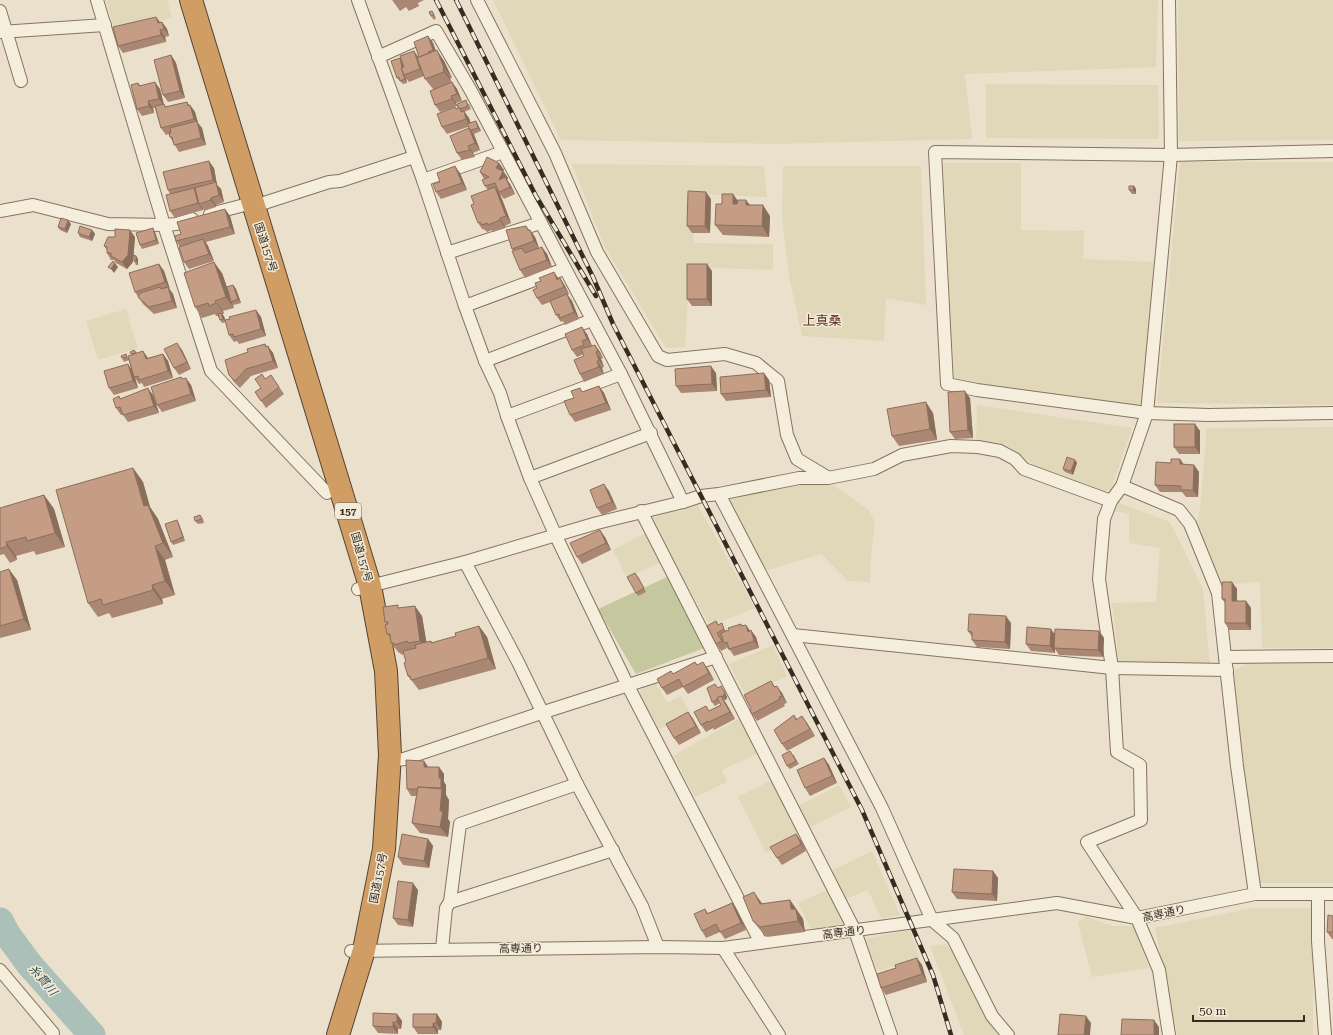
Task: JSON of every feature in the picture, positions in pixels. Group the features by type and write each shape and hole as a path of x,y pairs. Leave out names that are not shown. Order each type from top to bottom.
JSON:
{"highway":[{"name":"国道157号","path":"176,0 339,481 386,671 390,761 384,849 357,951 338,1035"},
{"name":"国道157号","path":"191,0 246,204 327,493 364,587 372,673 376,755 370,849 357,951 326,1035"}],"street":[{"path":"97,0 164,225 211,371 327,493"},
{"path":"358,0 423,180 464,306 485,361 500,393 530,478 555,534 628,686 761,943"},
{"path":"477,0 556,153 597,252 658,356 667,360 725,354 756,363 778,381 787,435 797,459 828,478"},
{"path":"1169,0 1172,155 1147,413 1122,486 1111,501 1104,519 1099,579 1112,668 1118,752 1140,764 1141,820 1087,842 1137,918 1159,970 1169,1035"},
{"path":"0,11 3,32 21,81"},
{"path":"3,32 105,25"},
{"path":"378,57 436,31 503,152 564,269 622,374 683,502"},
{"path":"1333,151 1172,155 935,152 947,384 977,390 1147,413 1209,415 1333,413"},
{"path":"423,180 503,152"},
{"path":"0,211 33,205 108,224 176,224 246,204 264,203 329,182 340,181 414,157"},
{"path":"447,253 540,223"},
{"path":"464,306 564,269"},
{"path":"485,361 592,320"},
{"path":"507,416 622,374"},
{"path":"530,478 651,433"},
{"path":"364,587 465,562 555,534 641,511 683,502 701,496 719,494 799,478 828,478 874,469 902,455 951,446 978,447 1000,450 1015,459 1024,469 1111,501"},
{"path":"1122,486 1179,510 1190,524 1218,593 1237,766 1255,894"},
{"path":"719,494 882,808 932,920 954,938 992,1016 1008,1035"},
{"path":"641,511 855,931 891,1035"},
{"path":"465,562 518,662 541,713 577,784 642,906 658,947"},
{"path":"793,635 1112,668 1227,670"},
{"path":"1225,657 1333,656"},
{"path":"390,761 404,759 716,657"},
{"path":"442,949 446,908 450,902 460,824 577,784"},
{"path":"450,902 613,850"},
{"name":"高専通り","path":"357,951 658,947 723,948 1057,903 1137,918 1255,894 1333,894"},
{"path":"1318,894 1318,941 1325,1035"},
{"path":"723,948 779,1035"},
{"path":"0,970 51,1034"}],"shaded area":[{"path":"106,0 167,0 172,18 115,33"},
{"path":"493,0 1158,0 1156,67 965,74 972,139 774,144 561,140"},
{"path":"1178,0 1333,0 1333,140 1179,141"},
{"path":"986,84 1158,85 1159,139 986,138"},
{"path":"1180,162 1333,162 1333,405 1157,403"},
{"path":"943,163 1021,163 1021,230 1084,231 1083,259 1155,262 1142,402 1138,406 954,380"},
{"path":"572,164 764,166 767,197 695,194 693,243 773,244 773,270 690,267 685,347 666,348 604,245"},
{"path":"783,166 921,166 926,305 886,298 884,341 802,336 789,276 782,217"},
{"path":"126,309 138,348 98,360 86,321"},
{"path":"977,405 1132,428 1111,489 1105,492 1037,467 1005,444 976,442"},
{"path":"1333,427 1333,648 1262,648 1260,582 1223,585 1197,526 1207,428"},
{"path":"805,482 830,483 869,510 875,523 870,582 848,581 821,554 764,571 729,498"},
{"path":"1119,503 1170,522 1203,589 1210,665 1119,662 1112,603 1156,602 1160,548 1129,543 1129,514 1114,511"},
{"path":"697,504 755,608 710,626 649,518"},
{"path":"646,533 661,562 627,578 613,550"},
{"path":"773,645 787,676 746,696 729,664"},
{"path":"1333,662 1333,883 1259,883 1230,673 1248,663"},
{"path":"656,683 667,703 681,696 691,715 659,729 639,694 642,687"},
{"path":"742,717 761,752 722,770 727,782 695,797 673,756"},
{"path":"774,779 802,835 766,853 738,797"},
{"path":"839,785 851,807 807,829 796,807"},
{"path":"872,851 900,915 881,918 868,890 843,900 829,872"},
{"path":"827,890 843,922 843,925 812,930 798,903"},
{"path":"1252,908 1313,908 1313,1035 1177,1035 1155,928"},
{"path":"1086,916 1111,926 1133,926 1149,968 1092,977 1078,923"},
{"path":"910,930 920,958 878,971 863,939"},
{"path":"945,944 960,959 992,1025 1000,1035 964,1035 930,946"}],"green space":[{"path":"667,577 707,647 636,674 598,609"}],"building":[{"path":"432,11 434,15 431,16 429,12"},
{"path":"156,17 158,23 162,22 164,29 160,30 161,35 118,46 113,27"},
{"path":"428,36 433,50 419,57 414,42"},
{"path":"437,50 444,68 444,72 425,79 417,58"},
{"path":"414,51 420,69 404,75 401,68 404,67 400,56"},
{"path":"171,55 180,91 163,95 154,60"},
{"path":"400,58 401,68 405,79 400,81 399,77 397,78 391,61"},
{"path":"155,82 159,99 148,101 149,106 137,109 131,85 138,83 139,86"},
{"path":"452,82 457,94 451,96 452,99 435,105 430,91"},
{"path":"466,100 468,106 460,109 458,108 457,104"},
{"path":"187,102 188,106 190,105 194,119 161,128 155,106 164,104 165,107"},
{"path":"455,107 456,109 460,108 461,112 464,111 466,119 442,127 437,114"},
{"path":"197,121 201,138 174,145 172,137 170,137 169,133 171,133 170,128"},
{"path":"476,121 478,128 471,130 467,124"},
{"path":"469,128 475,143 468,146 470,150 457,153 450,136"},
{"path":"487,157 499,163 496,168 503,171 499,180 505,177 510,187 499,192 495,183 485,186 482,180 489,177 480,172"},
{"path":"209,161 213,180 168,190 163,172"},
{"path":"455,166 462,183 436,192 433,184 440,182 437,173"},
{"path":"216,182 219,195 211,198 211,200 199,204 195,188"},
{"path":"1129,186 1134,186 1133,190 1129,190"},
{"path":"495,187 506,216 488,225 487,223 482,225 480,222 478,223 471,205 474,204 471,196"},
{"path":"194,188 198,203 170,211 166,195"},
{"path":"688,191 706,192 705,226 687,226"},
{"path":"722,194 733,194 733,204 737,204 738,200 746,200 746,205 763,205 762,226 715,225 716,204 722,204"},
{"path":"225,209 230,227 176,241 175,236 181,234 177,222"},
{"path":"61,218 68,220 65,229 58,227"},
{"path":"80,226 92,230 89,237 78,233"},
{"path":"526,226 528,230 530,230 534,241 512,249 506,230"},
{"path":"153,228 156,240 140,245 136,233"},
{"path":"115,229 130,230 128,255 122,262 111,256 111,253 107,253 107,247 104,246 108,237 115,237"},
{"path":"203,239 209,254 184,262 179,247"},
{"path":"542,247 547,260 520,270 512,251 522,248 525,253"},
{"path":"134,255 136,256 136,261 134,261"},
{"path":"113,261 115,263 111,269 108,267"},
{"path":"214,262 226,297 215,301 216,303 209,306 208,303 195,307 184,273"},
{"path":"159,264 165,282 135,292 129,273"},
{"path":"687,264 707,264 707,299 687,299"},
{"path":"554,272 557,280 560,278 564,287 537,298 533,290 537,288 535,283 541,281 539,278"},
{"path":"233,285 238,299 231,302 227,287"},
{"path":"160,287 161,289 168,287 172,301 149,307 138,297 140,293"},
{"path":"567,294 574,312 560,318 559,314 556,315 550,301"},
{"path":"256,310 261,329 234,337 233,334 229,335 225,320 230,319 229,317"},
{"path":"221,313 223,319 220,320 218,314"},
{"path":"582,327 587,339 582,341 584,345 572,350 565,334"},
{"path":"177,343 187,362 174,368 164,349"},
{"path":"265,344 266,347 268,346 273,361 246,369 235,381 229,375 225,360 248,352 247,349"},
{"path":"595,345 598,351 596,352 599,360 597,361 599,367 580,374 574,360 584,356 581,349"},
{"path":"134,350 136,353 131,354 130,352"},
{"path":"143,351 146,359 163,354 168,371 139,380 138,376 134,377 128,356"},
{"path":"126,354 127,357 122,358 121,356"},
{"path":"128,364 133,381 109,388 104,371"},
{"path":"711,366 712,384 676,386 675,369"},
{"path":"764,373 766,390 721,394 720,377"},
{"path":"262,374 265,379 271,375 279,387 261,401 255,392 261,388 255,379"},
{"path":"181,377 182,379 186,378 191,394 157,405 151,387"},
{"path":"599,386 606,403 570,415 564,401 574,398 571,391 580,388 582,392"},
{"path":"148,388 154,406 123,415 120,407 116,408 113,399 119,396 120,399"},
{"path":"965,391 968,430 950,432 948,392"},
{"path":"926,402 930,429 892,436 887,409"},
{"path":"1174,424 1195,424 1195,447 1174,447"},
{"path":"1067,457 1075,460 1071,471 1063,469"},
{"path":"1171,459 1180,459 1180,464 1194,465 1193,490 1181,490 1181,486 1155,485 1156,462 1171,463"},
{"path":"133,468 144,506 148,505 163,543 155,546 165,581 152,585 153,590 103,605 101,599 88,603 56,490"},
{"path":"604,484 612,502 597,508 590,490"},
{"path":"44,495 55,533 27,541 26,537 6,542 7,546 0,549 0,508"},
{"path":"200,515 202,519 195,521 194,517"},
{"path":"177,520 183,537 171,542 165,524"},
{"path":"600,530 606,543 577,557 570,543"},
{"path":"9,569 24,619 0,626 0,572"},
{"path":"635,573 644,588 636,593 627,577"},
{"path":"1222,582 1232,582 1232,601 1246,601 1246,623 1225,623 1225,599 1222,599"},
{"path":"398,605 398,608 415,606 420,641 408,643 407,641 394,645 394,643 391,643 390,634 387,634 385,625 388,624 388,622 385,622 383,607"},
{"path":"969,614 1006,616 1005,642 972,640 972,632 968,631"},
{"path":"716,621 718,625 722,623 724,629 717,633 722,641 716,644 707,626"},
{"path":"741,624 741,626 746,625 748,632 751,630 754,641 729,649 727,642 724,643 721,633 729,630 728,628"},
{"path":"479,626 488,658 411,680 410,676 408,676 404,663 406,662 403,651 416,648 415,645 431,641 431,643 456,636 455,633"},
{"path":"1027,627 1051,629 1050,646 1026,644"},
{"path":"1055,629 1099,631 1098,650 1054,648"},
{"path":"695,662 697,665 703,662 709,673 683,687 679,679 662,688 657,679 671,671 673,674"},
{"path":"771,681 774,687 777,686 782,696 779,697 780,699 752,714 744,695"},
{"path":"715,684 718,688 721,686 725,693 722,697 717,698 718,699 712,702 707,688"},
{"path":"721,696 730,712 701,725 694,712 706,706 709,711 721,705 717,698"},
{"path":"688,712 696,726 674,738 666,724"},
{"path":"794,715 796,720 802,716 810,729 782,744 774,730"},
{"path":"790,751 796,761 787,766 782,755"},
{"path":"824,758 832,776 805,788 797,770"},
{"path":"406,760 424,761 424,767 439,767 441,788 418,787 417,789 407,789"},
{"path":"418,787 442,789 440,811 443,811 440,827 412,823"},
{"path":"402,834 428,839 424,861 398,857"},
{"path":"796,834 801,844 777,858 770,847"},
{"path":"954,869 993,871 992,894 952,892"},
{"path":"398,881 413,883 408,920 393,918"},
{"path":"754,892 760,904 790,900 791,909 796,909 798,921 760,927 753,921 743,897"},
{"path":"732,903 741,923 720,932 716,924 702,931 694,914 705,909 707,914"},
{"path":"1328,915 1333,916 1333,932 1327,932"},
{"path":"917,958 922,974 881,988 877,974 896,968 895,965"},
{"path":"373,1013 397,1014 397,1022 393,1022 393,1027 373,1026"},
{"path":"413,1014 437,1014 436,1023 433,1023 433,1027 413,1027"},
{"path":"1060,1014 1086,1016 1084,1035 1058,1035"},
{"path":"1122,1019 1154,1020 1154,1035 1121,1035"}],"waterway":[{"name":"糸貫川","path":"0,921 7,934 29,964 92,1035"}],"railway":[{"path":"436,0 536,196 596,296"},
{"path":"456,0 593,277 613,324 862,810 933,975 951,1035"}],"district":[{"name":"上真桑","path":"822,320"}]}
